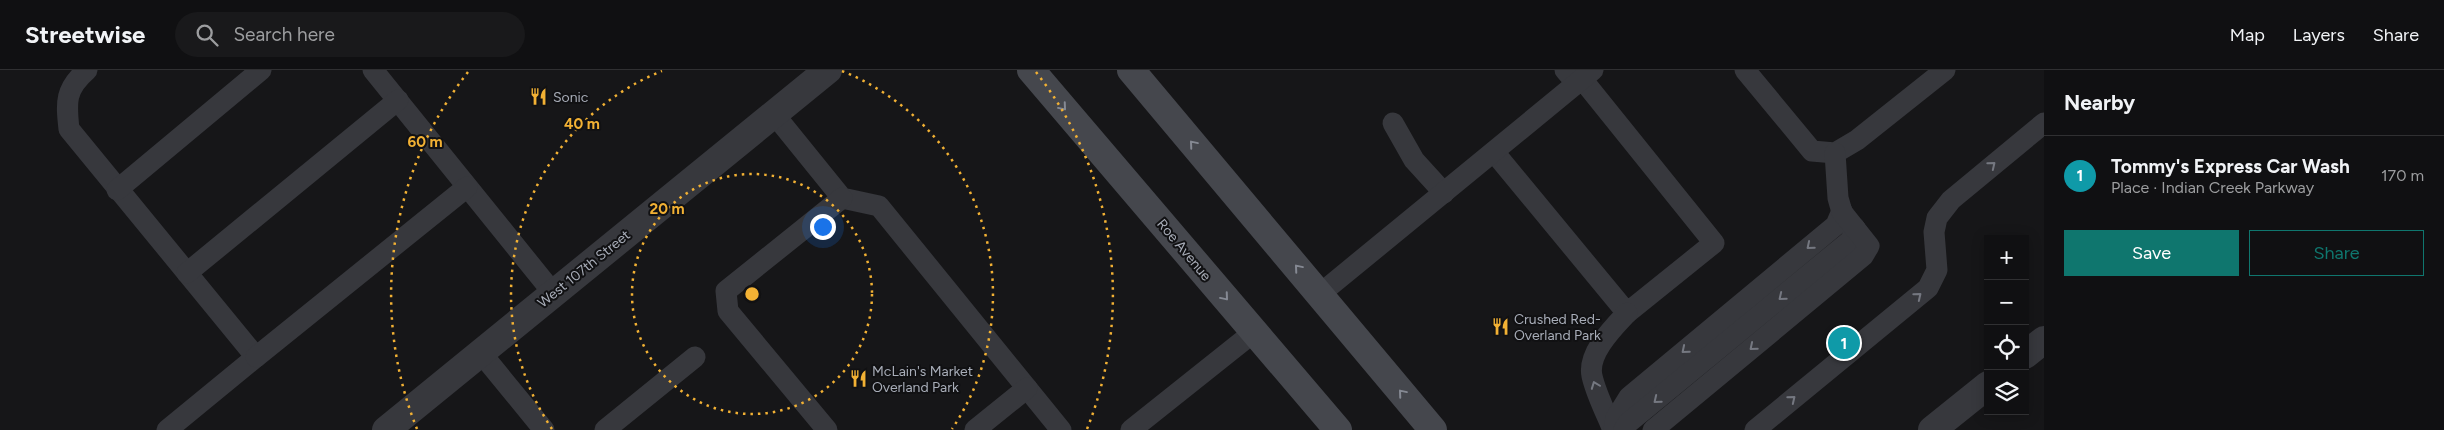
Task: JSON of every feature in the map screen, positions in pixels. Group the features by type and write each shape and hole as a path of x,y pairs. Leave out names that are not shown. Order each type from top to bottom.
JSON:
{"main road":[{"name":"Roe Avenue","path":"1031,70 1338,430"},
{"path":"1131,70 1433,430"}],"street":[{"name":"West 107th Street","path":"386,430 828,70"},
{"path":"2029,352 2044,340"},
{"path":"1932,430 1984,388"}],"lane":[{"path":"87,70 76,80 66,101 69,129 117,190 256,357"},
{"path":"117,190 261,70"},
{"path":"373,70 554,294"},
{"path":"1744,70 1812,151 1835,153 1857,140 1945,70"},
{"path":"1320,294 1494,152 1579,76 1714,243 1627,313 1604,338 1591,374 1614,430"},
{"path":"187,273 398,100"},
{"path":"774,114 842,198 879,206 1061,430"},
{"path":"1393,123 1414,160 1444,193"},
{"path":"1755,430 1928,288 1937,270 1934,232 1937,218 1951,200 2044,123"},
{"path":"1494,152 1627,313"},
{"path":"1653,430 1863,256 1869,246 1842,211 1838,198 1835,153"},
{"path":"167,430 467,187"},
{"path":"828,430 728,311 726,291 842,198"},
{"path":"1614,430 1616,418 1629,397 1836,225 1842,211"},
{"path":"1624,430 1628,423 1851,240 1855,228"},
{"path":"1136,429 1254,332"},
{"path":"482,353 544,430"},
{"path":"606,430 695,356"},
{"path":"975,430 1027,388"}],"place":[{"name":"Sonic","path":"539,97"},
{"name":"Crushed Red- Overland Park","path":"1500,327"},
{"name":"Tommy's Express Car Wash","path":"1844,343"},
{"name":"McLain's Market Overland Park","path":"858,379"}]}
